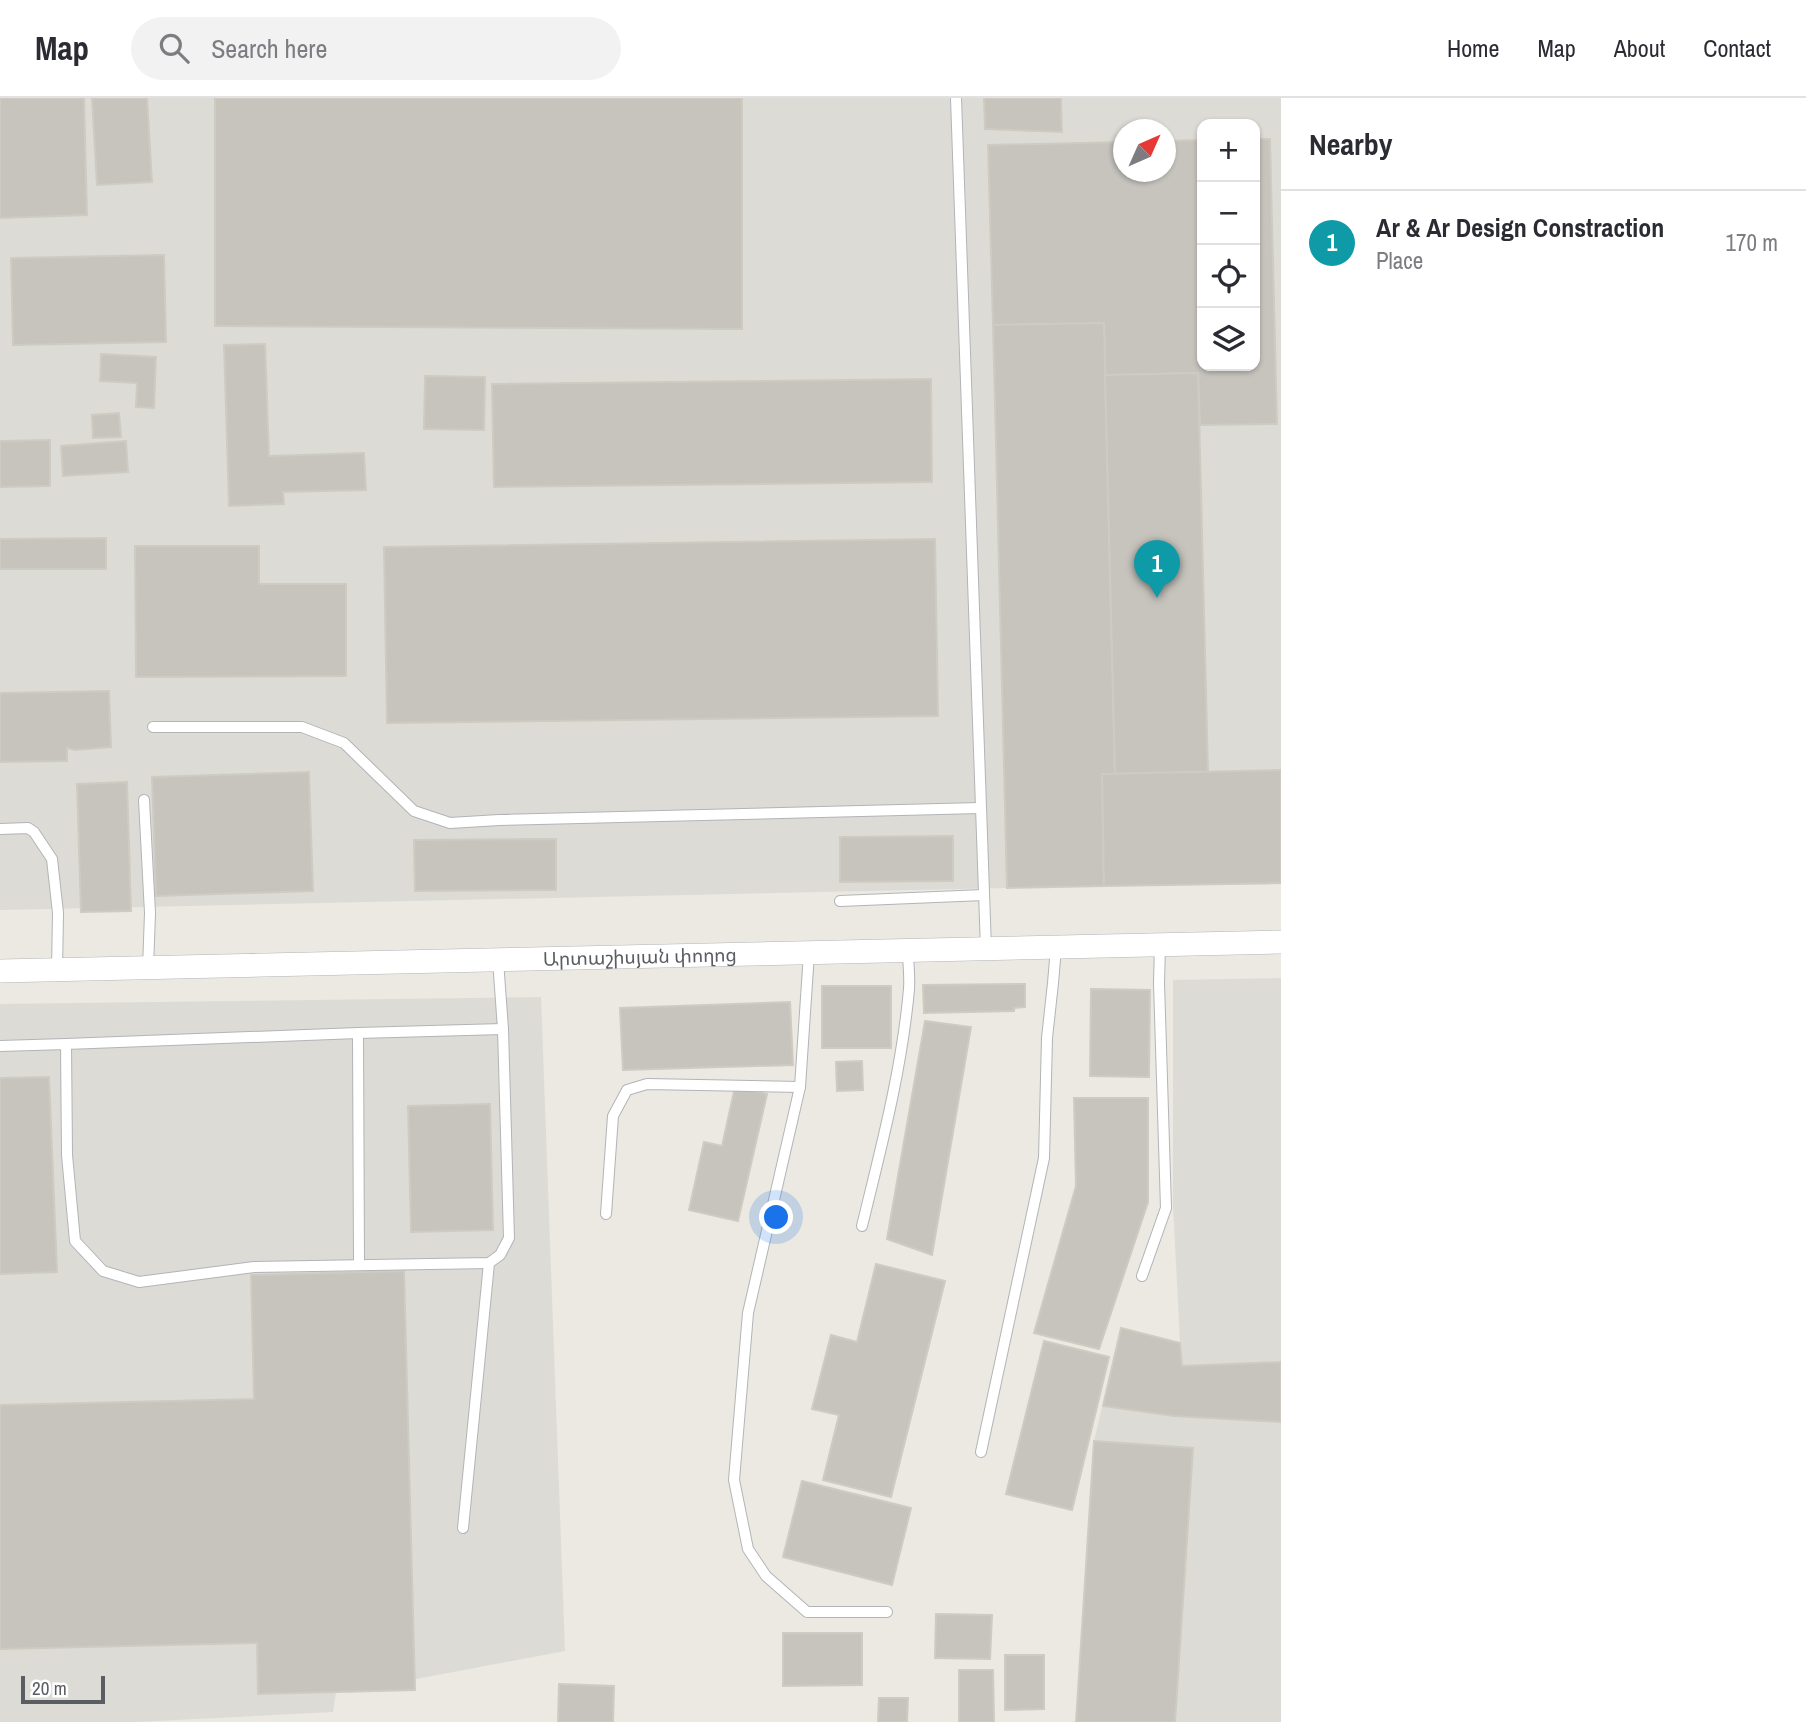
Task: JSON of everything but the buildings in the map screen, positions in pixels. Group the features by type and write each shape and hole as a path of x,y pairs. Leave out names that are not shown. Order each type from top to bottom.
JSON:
{"street":[{"name":"Արտաշիսյան փողոց","path":"0,971 1281,943"}],"lane":[{"path":"956,98 986,949"},
{"path":"153,727 302,727 344,743 414,811 450,823 980,808"},
{"path":"144,800 150,913 148,968"},
{"path":"0,830 28,828 34,832 52,859 58,913 57,970"},
{"path":"840,901 984,895"},
{"path":"1142,1276 1166,1208 1160,945"},
{"path":"981,1452 1044,1158 1047,1038 1056,948"},
{"path":"862,1226 889,1114 901,1047 909,987 908,951"},
{"path":"809,953 800,1087 748,1313 734,1480 748,1549 766,1576 807,1612 887,1612"},
{"path":"66,1044 68,1155 75,1241 103,1271 139,1282 254,1267 488,1263 500,1255 509,1238 503,1029 498,960"},
{"path":"0,1046 503,1029"},
{"path":"358,1033 359,1265"},
{"path":"606,1214 613,1116 628,1090 647,1084 800,1087"},
{"path":"463,1528 488,1263"}],"shaded area":[{"path":"0,98 1281,98 1281,884 0,910"},
{"path":"1281,978 1281,1722 1076,1722 1094,1441 1121,1328 1180,1343 1173,1205 1173,980"},
{"path":"541,997 565,1651 416,1679 415,1690 336,1692 333,1712 137,1722 0,1722 0,1004"}],"place":[{"name":"Ar & Ar Design Constraction","path":"1157,598"}]}
